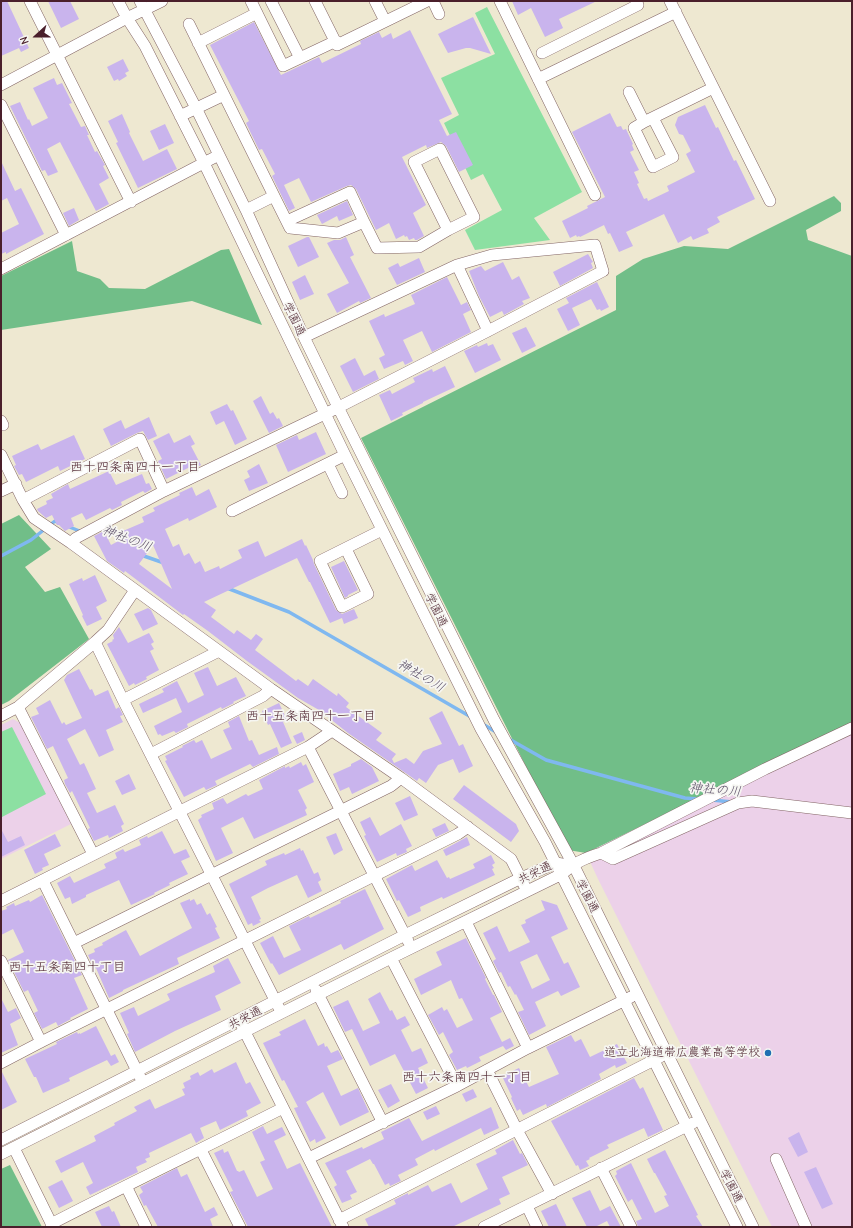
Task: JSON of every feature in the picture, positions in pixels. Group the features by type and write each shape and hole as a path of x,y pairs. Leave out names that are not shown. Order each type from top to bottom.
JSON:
{"street":[{"path":"30,1 131,202"},
{"name":"学園通","path":"118,1 126,18 145,46 204,163 382,530 481,729 562,874 737,1227"},
{"path":"1,86 126,18 142,5 162,1"},
{"path":"251,1 283,66 336,41"},
{"path":"271,1 300,58"},
{"path":"315,1 338,45 427,1"},
{"path":"375,1 385,21"},
{"path":"433,1 439,14"},
{"path":"500,1 595,195"},
{"path":"542,53 638,5 636,1"},
{"path":"670,1 770,201"},
{"name":"学園通","path":"142,5 196,108 246,210 338,407 494,720 573,864 753,1227"},
{"path":"538,79 676,12"},
{"path":"198,43 257,13"},
{"path":"262,25 279,17"},
{"path":"189,24 290,228 338,233 364,222"},
{"path":"629,92 649,120 713,88"},
{"path":"180,116 224,95"},
{"path":"1,105 66,235"},
{"path":"287,221 350,192 376,248 419,246 474,217 440,148 414,162 448,230"},
{"path":"1,269 219,155"},
{"path":"246,210 274,196"},
{"path":"71,543 76,538 164,491 338,407 488,332 603,271 595,245 492,255 457,265 304,337"},
{"path":"457,265 488,332"},
{"path":"23,500 140,439 164,491"},
{"path":"232,511 328,464 345,454"},
{"path":"1,455 23,500 34,518 71,543 271,689 401,778 511,859 527,891"},
{"path":"328,464 342,493"},
{"path":"1,491 16,484"},
{"path":"346,549 368,594 342,607 320,562 382,530"},
{"path":"1,716 18,707 108,630 135,590"},
{"path":"95,642 282,1014"},
{"path":"123,700 219,651"},
{"path":"151,754 263,696 271,689"},
{"path":"18,707 93,854"},
{"path":"573,864 601,853 765,769 852,728"},
{"path":"1,901 43,881 93,854 180,813 308,747 332,731"},
{"path":"308,747 412,948"},
{"path":"74,943 391,786 401,778"},
{"path":"601,853 613,859 738,803 752,801 852,813"},
{"path":"1,1063 458,834 468,827"},
{"name":"共栄通","path":"1,1139 521,878 556,863 573,864"},
{"name":"共栄通","path":"8,1151 319,996 391,958 562,874 573,864"},
{"path":"43,881 143,1083"},
{"path":"466,922 528,1048"},
{"path":"391,958 457,1086"},
{"path":"1,961 41,1042"},
{"path":"312,983 383,1123"},
{"path":"309,1158 457,1086 528,1048 637,994"},
{"path":"239,1020 341,1223 517,1130 666,1054"},
{"path":"488,1070 517,1130 552,1194"},
{"path":"1,1139 52,1225 126,1186 283,1108"},
{"path":"484,1227 699,1120"},
{"path":"201,1150 240,1227"},
{"path":"776,1160 806,1227"},
{"path":"601,1168 630,1227"},
{"path":"126,1186 146,1227"},
{"path":"527,1206 537,1227"}],"shaded area":[{"path":"13,719 22,724 71,824 1,859 1,725"},
{"name":"道立北海道帯広農業高等学校","path":"852,723 852,1227 772,1227 586,853"}],"green space":[{"path":"487,7 582,192 534,218 550,240 475,250 465,230 502,210 483,174 471,180 444,123 459,115 441,78 495,54 475,13"},
{"path":"834,196 841,203 841,211 806,230 808,240 852,256 852,723 586,853 568,850 361,438 616,310 616,276 643,259 684,246 728,249"},
{"path":"72,241 77,271 100,279 109,288 145,289 221,250 229,249 262,325 192,301 1,330 1,276"},
{"path":"19,515 51,549 25,567 45,592 60,587 89,639 9,701 1,705 1,524"},
{"path":"12,727 46,794 2,817 1,732"},
{"path":"10,1165 42,1227 1,1227 1,1169"}],"building":[{"path":"1,1 7,1 29,48 21,52 19,48 1,56"},
{"path":"48,1 70,1 79,19 61,28"},
{"path":"512,1 597,1 559,19 563,28 545,37 531,8 518,15"},
{"path":"473,17 491,54 470,48 448,53 438,34"},
{"path":"254,22 281,75 319,57 322,63 361,44 360,41 379,32 382,38 391,33 393,39 410,30 452,114 439,120 447,136 456,132 473,165 459,172 446,146 441,142 427,148 426,145 402,157 426,205 413,213 424,236 417,240 414,238 409,240 407,236 405,237 404,235 396,239 389,223 376,230 356,189 351,185 311,202 299,178 284,185 295,208 289,211 272,176 275,174 262,149 259,150 246,123 249,121 210,45"},
{"path":"123,59 129,71 125,73 127,76 119,81 118,79 114,81 107,67"},
{"path":"54,78 57,85 62,83 72,103 69,104 81,127 85,126 89,135 87,135 95,152 97,151 105,165 103,166 109,178 99,184 109,204 96,211 60,142 47,149 58,172 48,176 45,170 42,171 10,106 20,102 32,126 48,118 33,88"},
{"path":"705,105 716,128 718,127 734,161 736,160 755,199 717,217 720,222 707,229 709,233 693,240 691,236 678,243 664,214 626,232 633,246 619,252 610,233 608,234 604,225 580,237 577,237 576,235 570,238 562,221 588,208 587,206 605,197 572,132 610,113 617,127 621,126 623,130 626,129 633,144 634,150 630,152 639,170 634,172 639,183 637,184 644,199 647,198 648,201 669,191 667,186 695,172 686,154 691,151 683,135 679,134 675,125 678,117"},
{"path":"122,114 130,132 129,133 143,161 167,149 177,169 138,188 116,143 118,142 108,121"},
{"path":"165,124 174,143 159,150 150,131"},
{"path":"1,161 15,191 21,188 44,234 6,254 6,252 1,254 1,233 19,224 7,198 1,201"},
{"path":"347,201 353,215 339,221 337,216 322,224 317,215"},
{"path":"74,208 79,220 69,226 63,213"},
{"path":"309,237 319,257 298,267 288,246"},
{"path":"346,237 354,255 350,257 371,298 360,303 359,301 337,313 327,294 349,283 327,243"},
{"path":"588,254 593,262 591,263 593,268 560,286 553,272"},
{"path":"419,258 425,272 397,285 388,268 398,263 400,267"},
{"path":"503,262 512,280 519,276 530,298 522,301 524,304 504,315 502,311 490,317 479,296 469,271 481,266 485,271"},
{"path":"305,275 314,294 300,300 292,282"},
{"path":"447,277 461,305 467,302 471,310 463,314 471,332 432,352 422,331 403,340 413,361 405,365 403,361 384,369 379,358 385,355 369,321 384,314 385,317 415,304 411,295"},
{"path":"597,282 609,307 601,311 600,309 597,310 591,299 572,308 580,325 568,331 557,309 569,303 566,298"},
{"path":"526,327 536,346 522,353 512,333"},
{"path":"487,343 488,346 493,344 501,360 475,373 464,351 477,345 478,347"},
{"path":"355,358 364,376 375,370 379,379 353,392 340,366"},
{"path":"445,366 455,387 402,413 403,415 391,421 379,395 390,390 392,394 415,382 413,378 432,369 433,372"},
{"path":"261,396 270,414 273,412 277,419 279,418 283,426 269,433 253,401"},
{"path":"227,404 231,411 233,410 247,439 235,445 224,421 216,425 210,412"},
{"path":"149,417 157,436 148,440 143,431 111,446 103,429 121,420 125,429"},
{"path":"316,432 326,454 288,472 276,445 297,435 299,440"},
{"path":"169,433 174,443 190,435 195,444 191,446 201,465 194,469 192,466 166,479 158,461 162,459 153,441"},
{"path":"74,435 85,459 60,471 58,466 26,482 22,474 19,475 14,466 16,465 12,456 38,444 41,450"},
{"path":"259,464 268,483 249,491 244,480 250,477 247,471"},
{"path":"109,471 116,485 142,474 146,484 149,483 152,489 145,493 143,491 121,502 122,505 112,510 110,508 86,520 82,513 71,518 74,526 65,531 57,525 52,515 46,518 38,511 37,509 47,504 46,501 53,498 51,494 68,484 70,489"},
{"path":"192,487 196,496 209,489 217,507 189,521 188,518 165,529 173,547 179,544 184,556 189,553 195,564 200,561 205,572 219,566 220,569 242,558 238,550 258,541 265,557 302,539 336,610 342,614 354,609 358,618 344,624 342,618 330,623 297,558 204,602 216,610 211,617 234,634 237,630 251,640 256,634 263,639 255,650 296,681 298,679 308,686 313,679 337,696 338,693 349,703 346,707 382,733 376,740 396,754 392,759 394,763 406,758 414,764 423,751 442,744 429,718 442,711 459,746 463,744 473,766 459,773 453,759 438,765 426,783 419,778 417,781 348,733 319,710 298,698 125,571 124,573 107,561 94,536 104,531 111,545 126,537 123,531 144,522 142,517 155,511 153,508 180,495 179,493","holes":["153,545 172,589 139,564"]},
{"path":"344,561 358,590 345,598 331,567"},
{"path":"95,575 107,601 96,607 102,619 87,626 69,584 82,578 83,581"},
{"path":"148,608 151,610 158,624 143,631 134,614"},
{"path":"119,627 128,643 149,633 154,642 151,644 154,649 150,651 159,670 146,677 147,679 135,685 134,683 129,686 107,644 113,641 113,635"},
{"path":"208,667 217,686 236,677 246,696 222,709 221,707 187,724 188,727 176,733 174,731 162,736 160,734 158,735 154,726 182,712 176,698 143,713 139,704 164,692 162,689 177,681 188,703 204,695 194,673"},
{"path":"79,669 90,690 92,689 95,696 108,690 116,709 119,707 123,715 120,716 123,722 106,730 114,750 99,757 85,729 67,739 80,765 84,763 96,789 87,793 97,813 115,805 124,824 121,826 123,831 109,838 108,835 94,841 88,829 90,828 72,791 70,793 65,784 64,780 68,778 53,746 47,749 31,717 39,714 36,708 50,700 62,724 64,722 66,725 82,718 64,680 67,675"},
{"path":"279,703 287,720 283,722 292,743 281,748 262,711"},
{"path":"239,716 249,741 252,740 259,755 277,747 279,754 253,767 250,764 215,781 217,785 206,790 204,787 184,797 165,761 167,760 165,756 194,740 196,743 202,740 211,759 232,749 223,730 230,727 228,722"},
{"path":"302,732 305,740 297,744 293,736"},
{"path":"361,759 372,767 379,781 352,794 349,787 340,791 333,774 351,766 351,764"},
{"path":"301,762 303,766 306,764 314,782 298,790 307,808 305,810 307,815 254,839 243,817 221,828 233,853 216,861 198,820 202,817 201,815 214,809 212,803 223,798 227,804 246,794 248,796 263,789 259,780 285,766 285,768 289,766 290,768"},
{"path":"129,774 136,789 122,795 115,781"},
{"path":"464,785 516,824 519,831 511,842 453,799"},
{"path":"410,796 418,815 404,821 395,803"},
{"path":"370,817 380,836 401,824 412,846 406,849 407,852 397,856 396,853 377,862 364,836 366,835 360,822"},
{"path":"445,823 449,831 436,837 432,829"},
{"path":"1,829 8,842 21,836 25,845 1,857"},
{"path":"162,831 174,854 186,849 190,857 181,861 188,874 169,883 170,885 154,893 155,894 131,905 119,880 86,895 86,897 72,904 70,897 65,899 57,883 70,876 74,883 106,868 104,864 117,858 115,853 123,849 125,852 141,845 139,840 147,836 148,838"},
{"path":"336,833 343,850 334,855 326,837"},
{"path":"55,834 61,846 44,854 49,865 42,868 43,870 35,874 24,850"},
{"path":"467,837 470,845 446,856 443,850"},
{"path":"300,848 301,851 303,850 314,874 318,872 321,880 318,882 322,891 308,898 297,875 268,888 251,897 261,922 253,926 252,923 248,925 229,884 267,865 265,861 284,853 285,855"},
{"path":"491,855 495,863 492,865 494,868 492,869 495,875 443,899 442,897 420,907 421,911 408,917 399,900 397,901 386,879 412,865 415,871 437,860 447,878 449,877 450,879 475,868 473,864"},
{"path":"365,889 384,929 344,950 341,944 279,975 272,963 271,964 260,943 273,936 284,958 301,950 289,926 341,903 340,901"},
{"path":"42,895 82,975 74,978 88,1009 58,1026 56,1022 42,1029 34,1013 38,1011 28,990 24,992 8,960 24,952 13,929 1,935 1,911 7,909 6,907 14,903 15,906 29,900 30,902"},
{"path":"190,899 190,901 194,899 197,905 201,903 207,915 210,913 217,927 215,928 220,938 177,958 179,964 109,998 96,968 94,969 88,955 95,952 94,949 103,945 102,943 126,930 140,956 192,928 180,903"},
{"path":"541,900 557,905 568,929 551,937 564,964 568,962 580,987 561,996 558,991 535,1002 546,1026 529,1035 518,1012 524,1010 516,994 515,995 510,986 508,987 501,972 499,973 493,961 496,959 483,933 497,926 509,952 530,942 521,925 526,923 525,920 545,910","holes":["537,954 550,980 532,989 520,962"]},
{"path":"466,938 502,1012 490,1018 502,1042 510,1038 514,1046 506,1050 503,1046 479,1057 481,1061 467,1068 466,1066 457,1070 449,1055 453,1052 443,1032 439,1035 428,1015 442,1007 444,1011 447,1009 457,1028 473,1020 462,998 459,999 451,980 421,995 414,979 442,965 436,952"},
{"path":"228,958 241,983 215,996 221,1010 175,1031 135,1052 127,1034 129,1033 120,1013 134,1007 138,1016 170,1000 167,994 215,972 213,966"},
{"path":"380,992 390,1011 392,1010 397,1020 405,1016 410,1025 401,1030 412,1052 421,1048 428,1063 418,1068 428,1088 416,1094 395,1054 370,1066 352,1029 345,1032 333,1007 348,1000 363,1031 380,1023 368,999"},
{"path":"1,998 8,1012 16,1008 21,1018 10,1024 18,1045 1,1053"},
{"path":"305,1019 318,1046 324,1043 325,1047 327,1046 331,1053 338,1050 343,1059 327,1066 341,1096 358,1088 369,1112 340,1126 323,1092 306,1102 326,1138 316,1143 315,1139 310,1142 294,1108 298,1107 284,1080 282,1081 263,1043 281,1035 279,1032"},
{"path":"96,1026 111,1056 115,1054 119,1062 111,1066 107,1060 69,1078 70,1081 43,1093 36,1077 34,1077 25,1059 57,1044 56,1042 77,1032 80,1034"},
{"path":"571,1035 575,1042 581,1039 590,1057 617,1044 627,1063 616,1068 615,1065 599,1074 601,1079 547,1107 546,1104 523,1115 520,1109 517,1111 502,1076 519,1068 529,1087 559,1074 546,1047"},
{"path":"236,1062 246,1084 250,1082 261,1103 246,1111 248,1116 220,1130 216,1121 200,1128 204,1138 196,1143 191,1133 149,1153 150,1157 145,1159 147,1162 136,1167 138,1172 90,1195 86,1187 93,1183 83,1162 61,1173 55,1161 96,1141 94,1136 137,1111 134,1107 150,1099 155,1109 185,1095 182,1089 185,1088 183,1083 191,1079 190,1076 198,1072 200,1076 212,1069 214,1073"},
{"path":"1,1070 17,1102 1,1110"},
{"path":"634,1078 640,1089 643,1087 663,1130 648,1137 644,1128 607,1145 609,1148 589,1158 590,1159 586,1161 589,1166 580,1170 578,1165 576,1166 551,1121"},
{"path":"391,1084 400,1101 388,1108 378,1090"},
{"path":"473,1089 477,1097 466,1102 462,1094"},
{"path":"436,1106 440,1114 427,1120 423,1112"},
{"path":"491,1107 499,1128 484,1135 481,1128 435,1151 434,1149 415,1159 418,1165 398,1175 401,1181 390,1186 389,1183 385,1185 370,1159 346,1171 357,1192 350,1195 352,1199 342,1203 334,1187 337,1185 325,1163 362,1147 363,1149 384,1139 381,1132 409,1118 422,1141"},
{"path":"263,1126 267,1134 282,1127 286,1135 274,1141 287,1169 300,1163 332,1227 248,1227 230,1192 233,1191 214,1153 223,1149 224,1153 228,1151 237,1171 239,1172 244,1170 257,1197 273,1189 260,1162 265,1160 252,1132"},
{"path":"799,1132 808,1152 798,1157 788,1138"},
{"path":"513,1140 520,1154 522,1153 528,1165 502,1177 510,1194 499,1199 501,1204 452,1227 369,1227 365,1219 396,1204 394,1200 428,1185 432,1192 451,1183 461,1203 488,1189 476,1164 497,1154 495,1150"},
{"path":"665,1150 698,1215 696,1216 703,1227 638,1227 636,1221 642,1219 632,1199 628,1202 615,1176 617,1174 616,1171 631,1163 655,1213 669,1206 664,1196 667,1195 647,1159"},
{"path":"816,1167 833,1204 822,1209 804,1172"},
{"path":"177,1168 181,1177 187,1174 205,1212 214,1207 218,1215 210,1219 213,1227 158,1227 146,1205 144,1206 139,1195 143,1192 140,1187"},
{"path":"62,1180 73,1201 59,1208 48,1187"},
{"path":"590,1190 600,1211 610,1206 621,1227 610,1227 607,1221 595,1227 587,1227 572,1198"},
{"path":"556,1204 567,1227 549,1227 541,1211"},
{"path":"109,1206 112,1212 114,1211 121,1227 102,1227 95,1212"}],"waterway":[{"name":"神社の川","path":"1,556 31,540 55,521 59,523"},
{"name":"神社の川","path":"67,526 82,532"},
{"name":"神社の川","path":"141,555 164,563"},
{"name":"神社の川","path":"227,588 289,612 471,717"},
{"name":"神社の川","path":"481,723 496,732"},
{"name":"神社の川","path":"509,739 546,760 685,798 698,799"},
{"name":"神社の川","path":"712,800 732,802"}],"place":[{"name":"道立北海道帯広農業高等学校","path":"768,1053"}],"district":[{"name":"西十四条南四十一丁目","path":"135,467"},
{"name":"西十五条南四十一丁目","path":"311,716"},
{"name":"西十五条南四十丁目","path":"67,967"},
{"name":"西十六条南四十一丁目","path":"467,1077"}]}
